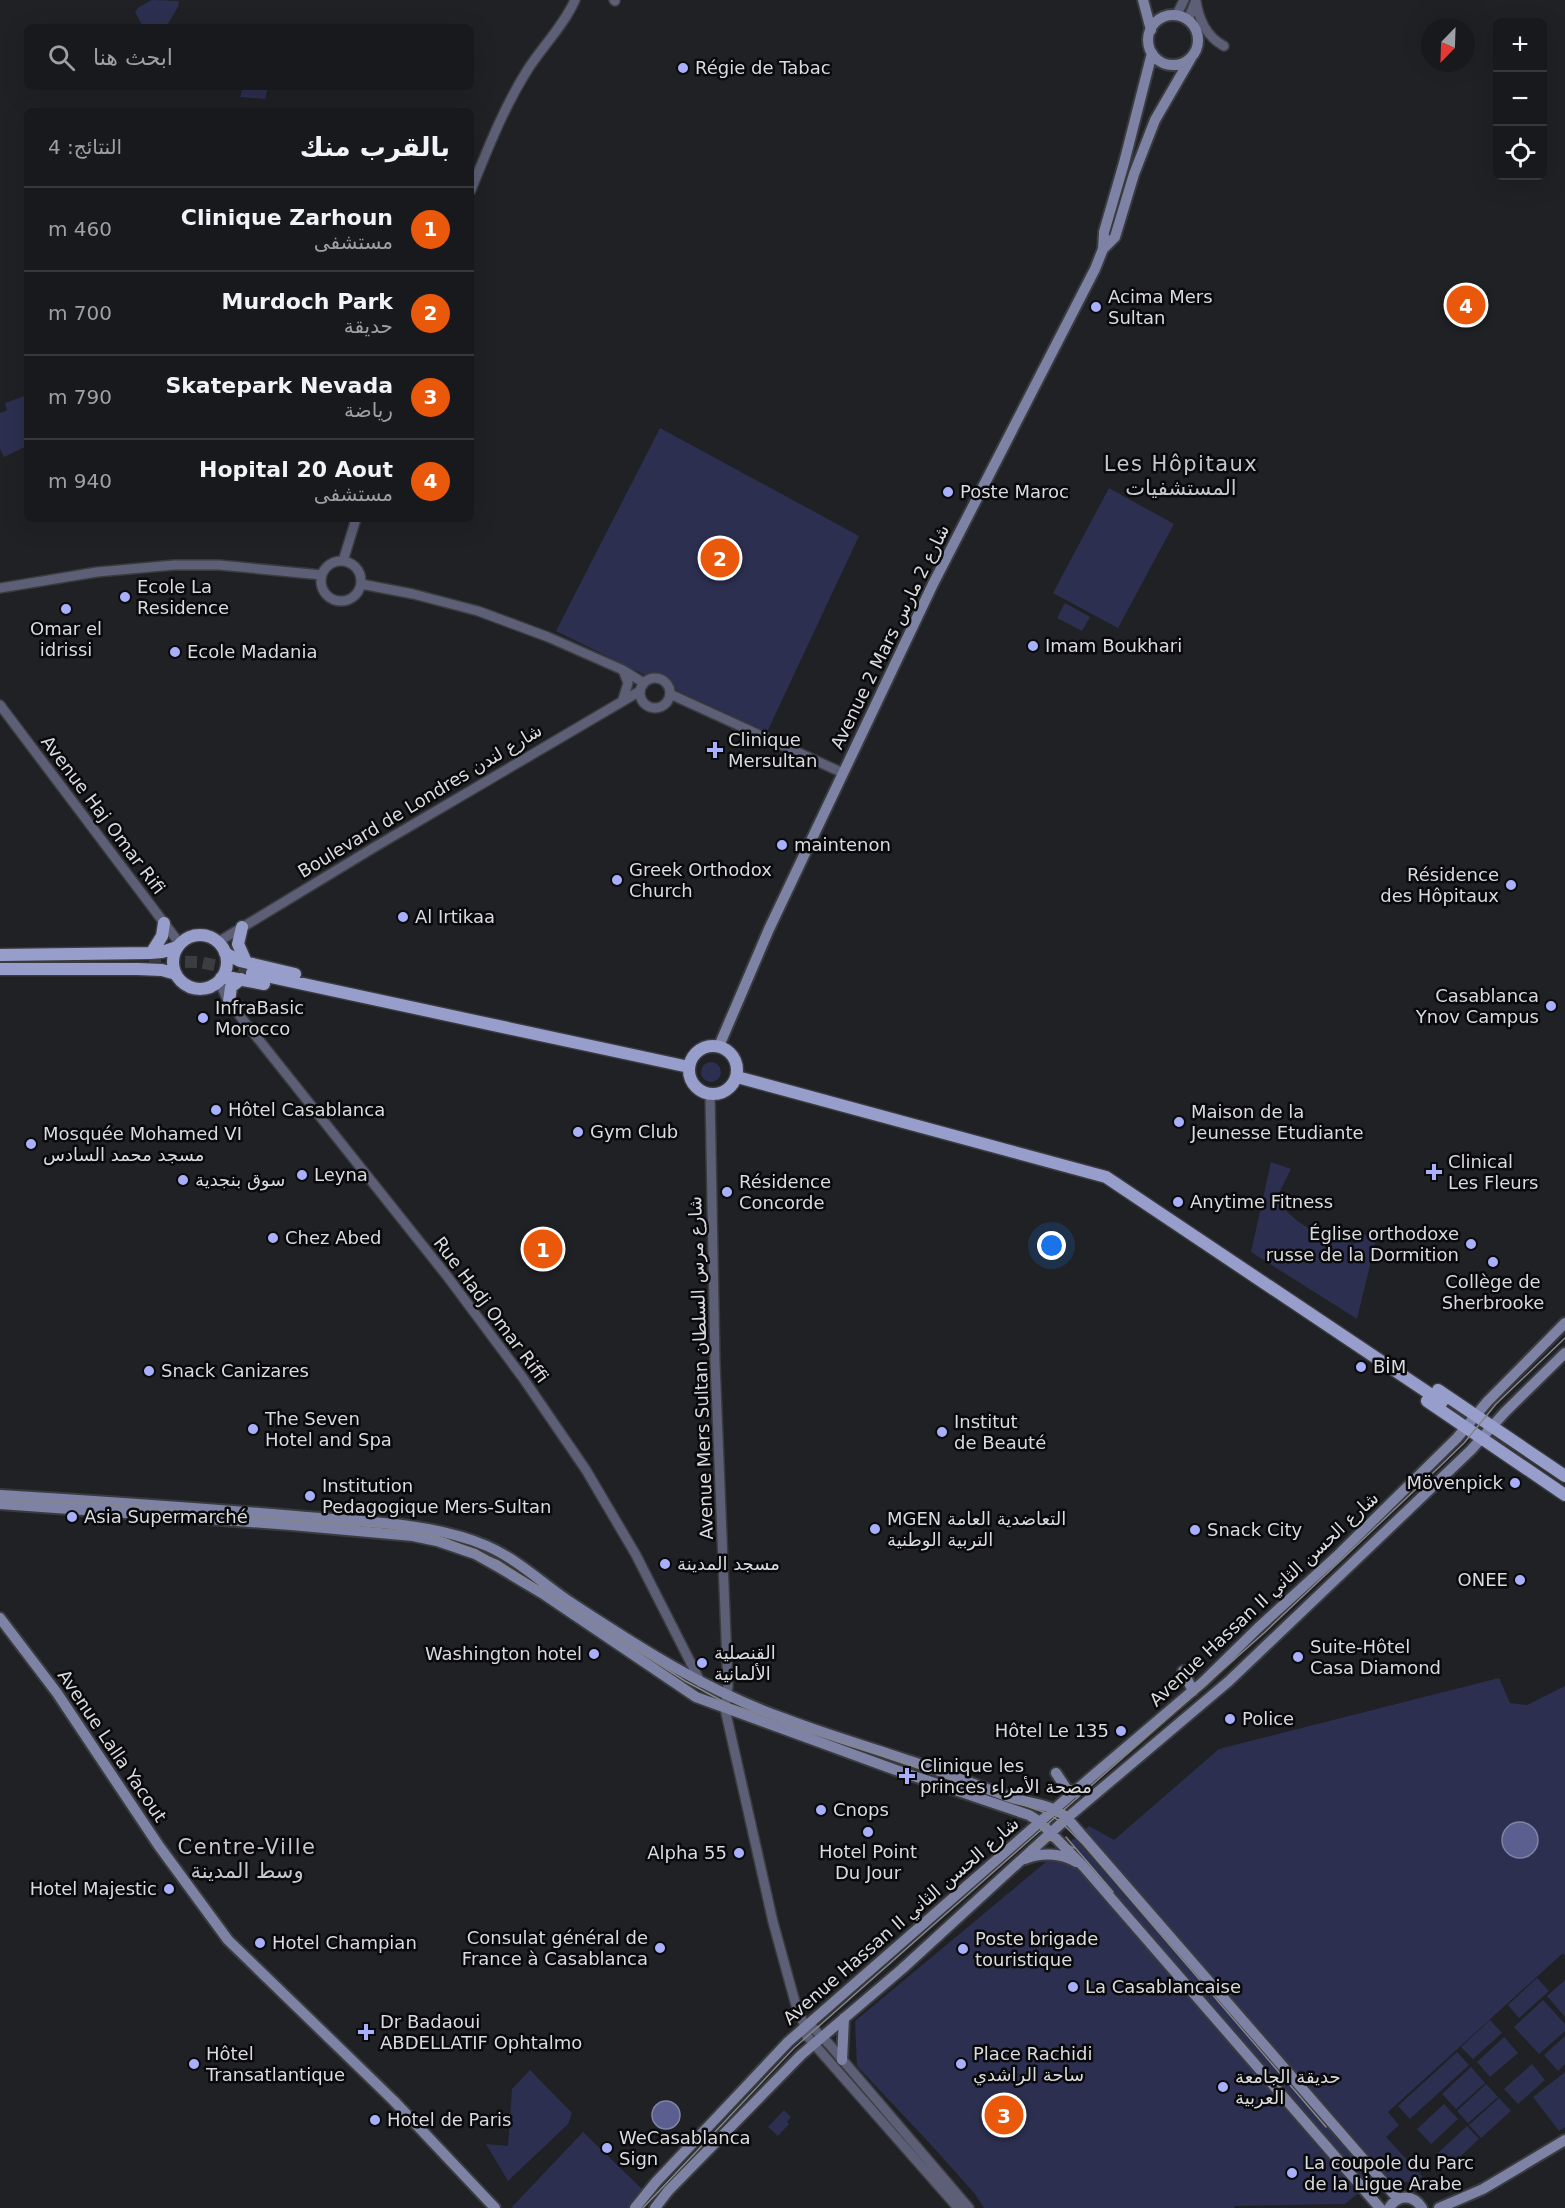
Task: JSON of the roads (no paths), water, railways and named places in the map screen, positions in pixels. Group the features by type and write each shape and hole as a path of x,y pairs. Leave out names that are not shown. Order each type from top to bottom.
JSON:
{"main road":[{"path":"1143,0 1150,30 1148,42 1152,53 1159,61 1170,65 1181,64 1191,58 1196,51 1198,39 1196,30 1188,20 1176,16 1160,19 1150,30"},
{"path":"1149,0 1153,12 1160,19"},
{"name":"Avenue 2 Mars شارع 2 مارس","path":"720,1046 769,929 939,571 1085,291 1103,249 1104,232 1152,53"},
{"name":"Avenue 2 Mars شارع 2 مارس","path":"1103,249 1115,237 1134,174 1155,120 1191,58"},
{"path":"151,957 160,941 164,923"},
{"path":"242,927 238,944 246,971"},
{"path":"0,962 151,957 178,946 196,935 206,936 246,971"},
{"path":"178,946 173,959 176,974 184,984 193,988 207,988 220,980 246,971 467,1012 474,1021 689,1067"},
{"path":"220,980 226,966 221,948"},
{"path":"0,955 151,957"},
{"path":"0,969 138,969 162,970 176,974"},
{"path":"229,1002 231,987 246,971"},
{"path":"720,1046 728,1050 735,1059 738,1067 737,1077 726,1091 710,1094 695,1086 689,1076 689,1067 693,1055 699,1049 720,1046"},
{"path":"737,1077 1099,1174 1120,1185 1442,1402"},
{"path":"1256,1277 1265,1274 1565,1476"},
{"path":"1256,1277 1257,1286 1565,1495"},
{"name":"Avenue Hassan II شارع الحسن الثاني","path":"635,2208 656,2182 805,2026 1193,1691 1336,1557 1466,1428 1565,1323"},
{"name":"Avenue Hassan II شارع الحسن الثاني","path":"655,2208 753,2104 814,2044 902,1969 1067,1818 1229,1680 1482,1439 1565,1353"},
{"path":"1505,1446 1565,1486"},
{"path":"0,1495 132,1502 381,1522 468,1539 502,1554 585,1612 701,1683 727,1696 782,1718 909,1760 1011,1798 1046,1805 1054,1809 1067,1818 1398,2199"},
{"path":"0,1504 291,1525 413,1536 437,1541 475,1554 500,1568 696,1697 1021,1812 1040,1822 1084,1867 1380,2208"},
{"name":"Avenue Lalla Yacout","path":"0,1618 57,1693 159,1846 228,1940 394,2101 495,2208"},
{"path":"1183,1671 1193,1691"},
{"path":"1056,1773 1066,1788 1074,1793"},
{"path":"1014,1866 1028,1858 1047,1854 1072,1859 1084,1867"},
{"path":"842,2060 844,2018"},
{"path":"1439,2208 1483,2189 1565,2140"},
{"path":"1389,2208 1398,2199 1412,2199 1422,2208"}],"street":[{"path":"474,183 510,101 529,68 573,3 581,0"},
{"path":"1176,16 1184,0"},
{"path":"1188,20 1197,0"},
{"path":"1197,0 1200,16 1209,36 1224,46"},
{"path":"343,561 355,522"},
{"path":"343,561 352,563 361,576 358,592 352,598 344,601 336,600 324,591 321,585 322,575 331,564 343,561"},
{"path":"0,588 98,572 174,565 219,565 322,575"},
{"path":"361,584 478,611 548,637 623,670 642,687 643,701 647,706 654,708 666,704 670,694 667,684 661,680 651,679 642,687"},
{"path":"623,670 628,683 623,699"},
{"name":"Boulevard de Londres شارع لندن","path":"221,948 242,927 642,687"},
{"path":"670,694 843,772"},
{"name":"Avenue Haj Omar Rifi","path":"0,705 164,923 178,946"},
{"name":"Rue Hadj Omar Riffi","path":"220,980 229,1002 447,1276 523,1378 586,1470 636,1555 701,1683"},
{"name":"Avenue Mers Sultan شارع مرس السلطان","path":"710,1094 727,1696 725,1709 773,1922 806,2034 958,2208"},
{"path":"805,2026 813,2028 823,2036 969,2208"}],"tunnel":[{"path":"149,961 199,962 252,973"},
{"path":"1442,1402 1505,1446"}],"tram line":[{"path":"643,2208 794,2048 1264,1633 1464,1443 1496,1404 1565,1338"},
{"path":"0,1499 103,1503 402,1529 446,1539 498,1561 685,1681 726,1703 1049,1814 1062,1823 1084,1845 1326,2127"},
{"path":"1066,1837 1113,1892"},
{"path":"1029,1847 1046,1840 1057,1841 1074,1848"}],"place":[{"name":"Régie de Tabac","path":"683,68"},
{"name":"Hopital 20 Aout","path":"1466,305"},
{"name":"Acima Mers Sultan","path":"1096,307"},
{"name":"Poste Maroc","path":"948,492"},
{"name":"Murdoch Park","path":"720,558"},
{"name":"Ecole La Residence","path":"125,597"},
{"name":"Omar el idrissi","path":"66,609"},
{"name":"Imam Boukhari","path":"1033,646"},
{"name":"Ecole Madania","path":"175,652"},
{"name":"Clinique Mersultan","path":"715,750"},
{"name":"maintenon","path":"782,845"},
{"name":"Greek Orthodox Church","path":"617,880"},
{"name":"Résidence des Hôpitaux","path":"1511,885"},
{"name":"Al Irtikaa","path":"403,917"},
{"name":"Casablanca Ynov Campus","path":"1551,1006"},
{"name":"InfraBasic Morocco","path":"203,1018"},
{"name":"Hôtel Casablanca","path":"216,1110"},
{"name":"Maison de la Jeunesse Etudiante","path":"1179,1122"},
{"name":"Gym Club","path":"578,1132"},
{"name":"Mosquée Mohamed VI مسجد محمد السادس","path":"31,1144"},
{"name":"Clinical Les Fleurs","path":"1434,1172"},
{"name":"Leyna","path":"302,1175"},
{"name":"سوق بنجدية","path":"183,1180"},
{"name":"Résidence Concorde","path":"727,1192"},
{"name":"Anytime Fitness","path":"1178,1202"},
{"name":"Chez Abed","path":"273,1238"},
{"name":"Église orthodoxe russe de la Dormition","path":"1471,1244"},
{"name":"Clinique Zarhoun","path":"543,1249"},
{"name":"Collège de Sherbrooke","path":"1493,1262"},
{"name":"BİM","path":"1361,1367"},
{"name":"Snack Canizares","path":"149,1371"},
{"name":"The Seven Hotel and Spa","path":"253,1429"},
{"name":"Institut de Beauté","path":"942,1432"},
{"name":"Mövenpick","path":"1515,1483"},
{"name":"Institution Pedagogique Mers-Sultan","path":"310,1496"},
{"name":"Asia Supermarché","path":"72,1517"},
{"name":"MGEN التعاضدية العامة التربية الوطنية","path":"875,1529"},
{"name":"Snack City","path":"1195,1530"},
{"name":"مسجد المدينة","path":"665,1564"},
{"name":"ONEE","path":"1520,1580"},
{"name":"Washington hotel","path":"594,1654"},
{"name":"Suite-Hôtel Casa Diamond","path":"1298,1657"},
{"name":"القنصلية الألمانية","path":"702,1663"},
{"name":"Police","path":"1230,1719"},
{"name":"Hôtel Le 135","path":"1121,1731"},
{"name":"Clinique les princes مصحة الأمراء","path":"907,1776"},
{"name":"Cnops","path":"821,1810"},
{"name":"Hotel Point Du Jour","path":"868,1832"},
{"name":"Alpha 55","path":"739,1853"},
{"name":"Hotel Majestic","path":"169,1889"},
{"name":"Hotel Champian","path":"260,1943"},
{"name":"Consulat général de France à Casablanca","path":"660,1948"},
{"name":"Poste brigade touristique","path":"963,1949"},
{"name":"La Casablancaise","path":"1073,1987"},
{"name":"Dr Badaoui ABDELLATIF Ophtalmo","path":"366,2032"},
{"name":"Hôtel Transatlantique","path":"194,2064"},
{"name":"Place Rachidi ساحة الراشدي","path":"961,2064"},
{"name":"حديقة الجامعة العربية","path":"1223,2087"},
{"name":"Skatepark Nevada","path":"1004,2115"},
{"name":"Hotel de Paris","path":"375,2120"},
{"name":"WeCasablanca Sign","path":"607,2148"},
{"name":"La coupole du Parc de la Ligue Arabe","path":"1292,2173"}],"district":[{"name":"Les Hôpitaux المستشفيات","path":"1181,476"},
{"name":"Centre-Ville وسط المدينة","path":"247,1859"}]}
